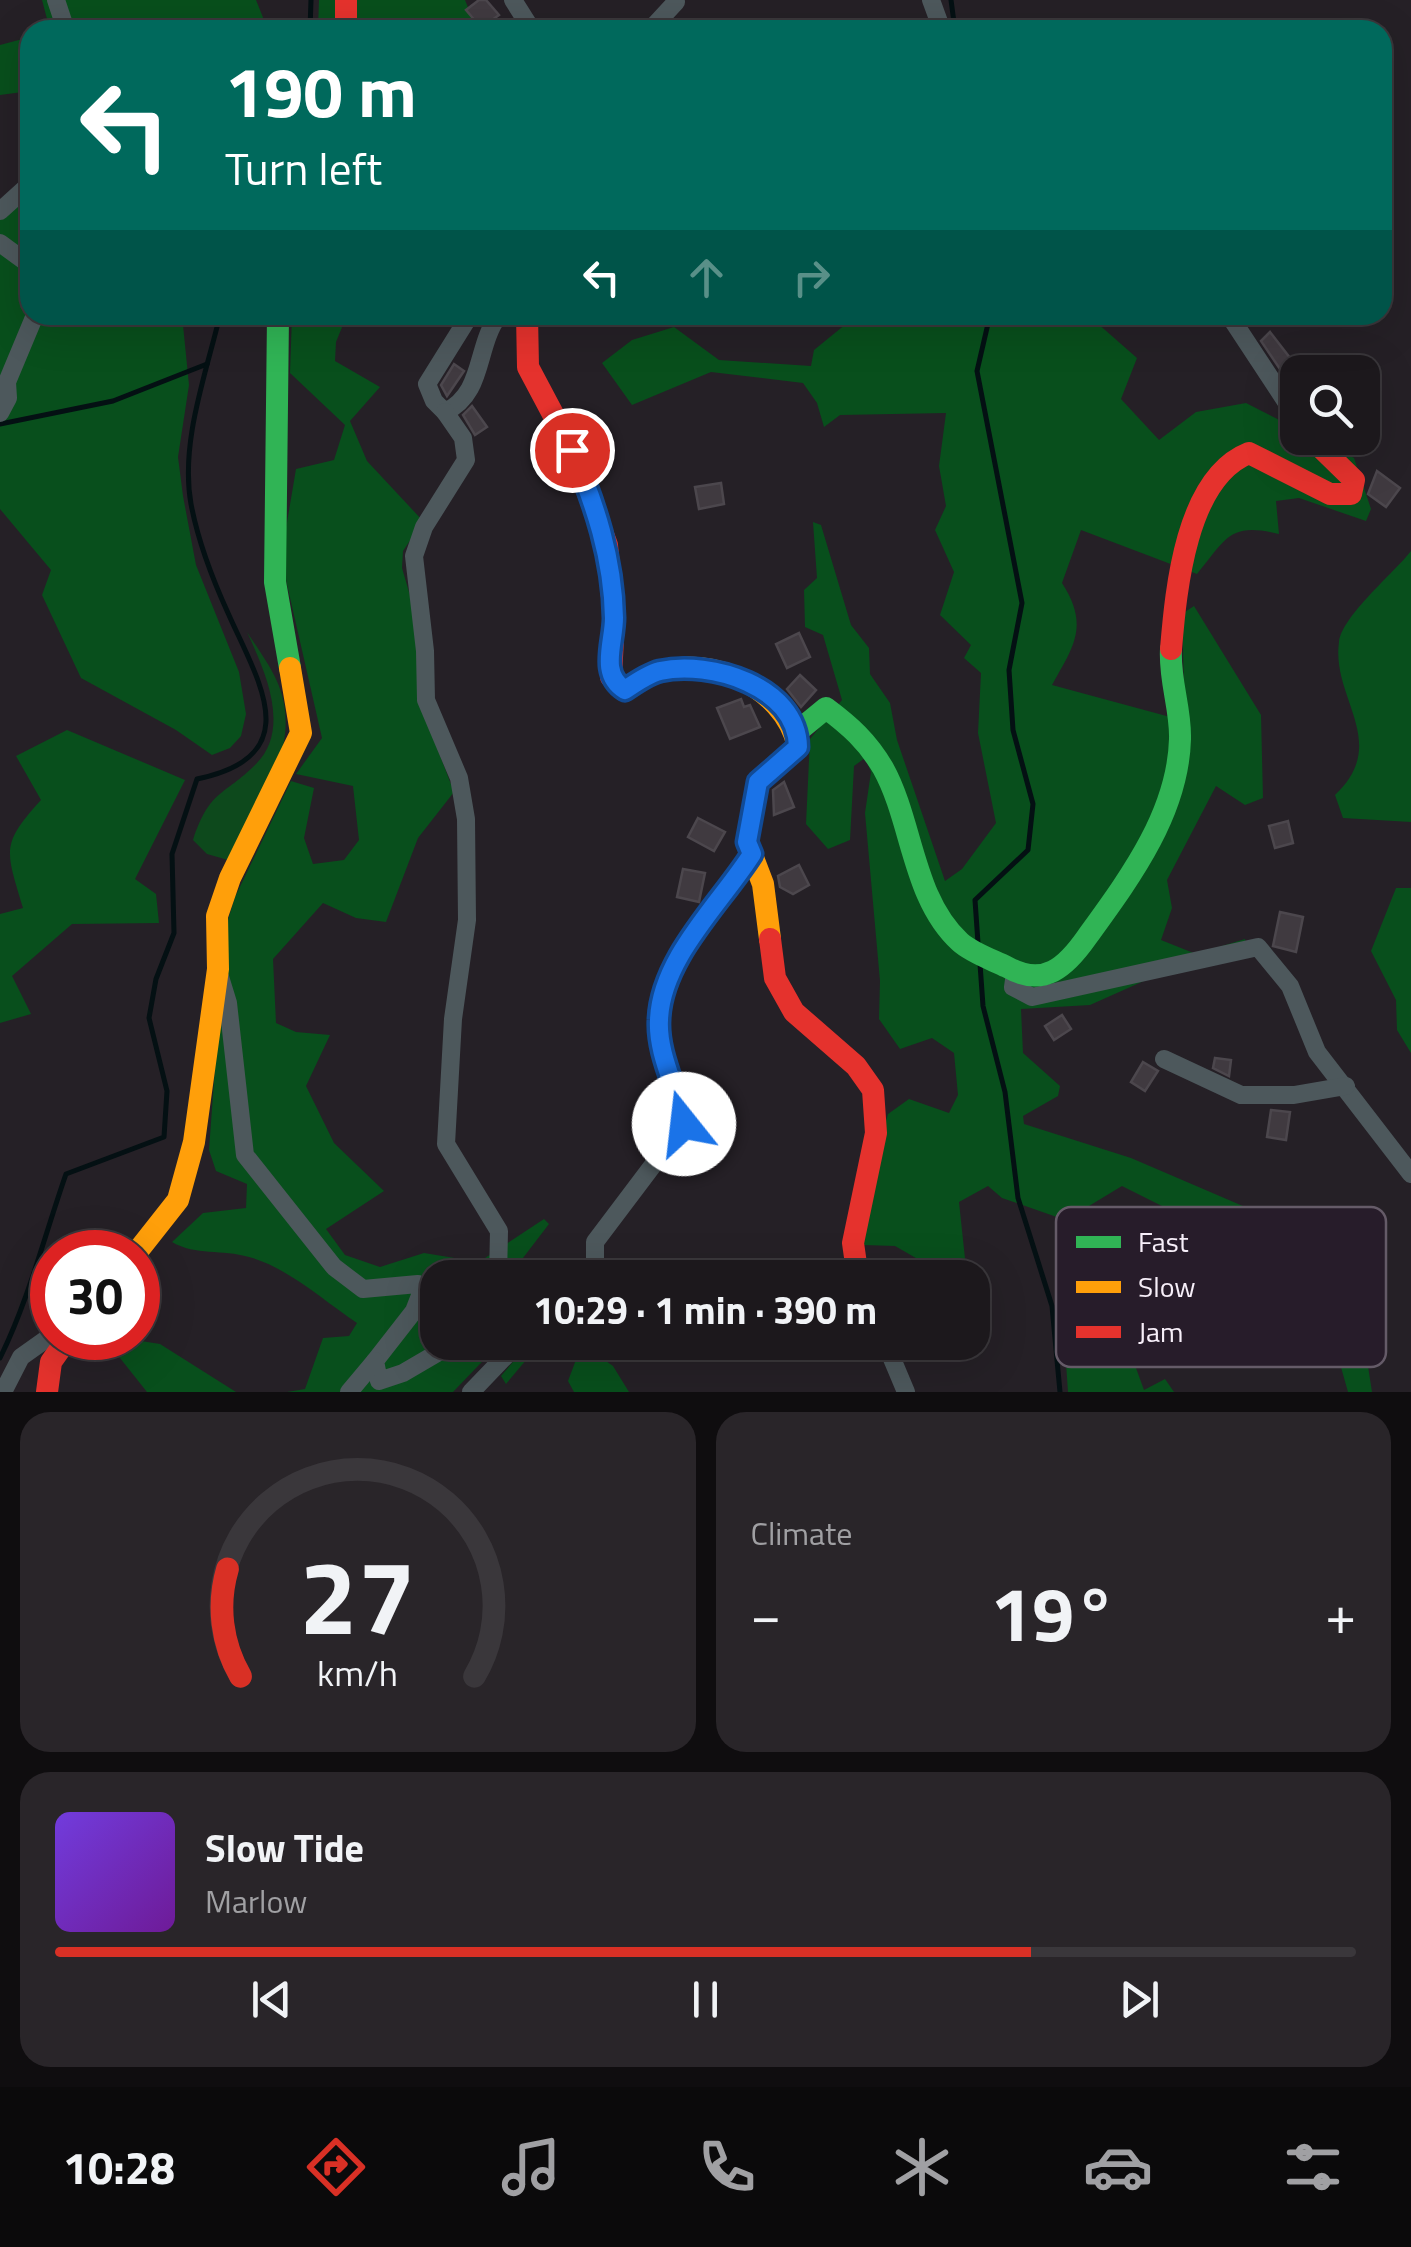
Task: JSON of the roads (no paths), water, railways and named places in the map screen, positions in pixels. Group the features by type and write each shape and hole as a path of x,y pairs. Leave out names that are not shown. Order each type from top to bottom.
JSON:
{"street":[{"path":"659,20 677,1"},
{"path":"0,211 20,193"},
{"path":"0,413 8,398 7,382 31,325"},
{"path":"154,1230 178,1200 194,1142 218,970 218,916 230,878 301,733 275,582 278,325"},
{"path":"464,325 428,384 434,401 464,438 466,460 424,528 414,556 426,700 459,778 466,819 467,920 453,1019 446,1144 499,1231 498,1260"},
{"path":"445,412 458,406 470,390 491,325"},
{"path":"527,325 528,366 572,450 607,544 614,619 611,676 625,690 658,672 716,670 771,698 798,730 798,747 758,782 747,842 764,884 775,978 794,1012 856,1066 872,1090 876,1133 853,1243 855,1260"},
{"path":"1235,325 1280,393"},
{"path":"798,730 826,708 861,734 885,772 928,894 940,917 969,948 1015,973 1042,976 1066,968 1133,873 1165,811 1180,739 1170,675 1178,567 1202,520 1217,472 1230,460 1249,453 1330,494 1351,494 1354,480 1328,455"},
{"path":"595,1260 595,1242 684,1124 658,1021 665,989 700,926 752,854"},
{"path":"1015,973 1012,987 1032,997 1258,946 1290,986 1317,1052 1411,1174"},
{"path":"218,970 228,1003 244,1156 334,1267 363,1289 418,1284 421,1293 414,1311 349,1392"},
{"path":"1164,1059 1240,1096 1294,1095 1346,1086"},
{"path":"4,1392 21,1357 30,1351"},
{"path":"47,1392 46,1371 51,1360"},
{"path":"375,1361 379,1381 403,1374 426,1360"},
{"path":"470,1392 501,1360"},
{"path":"893,1360 906,1392"}],"waterway":[{"path":"310,20 311,0"},
{"path":"951,0 954,20"},
{"path":"0,1358 28,1290 66,1174 164,1137 167,1091 149,1018 156,979 174,933 172,854 197,779 232,768 253,753 264,734 266,713 261,689 206,559 191,504 192,433 217,325"},
{"path":"978,943 975,900 1028,850 1033,804 1013,730 1009,670 1022,603 977,371 988,325"},
{"path":"0,424 113,401 207,364"},
{"path":"980,964 983,1006 1005,1092 1018,1198 1052,1306 1056,1349"},
{"path":"1058,1367 1060,1392"}]}
